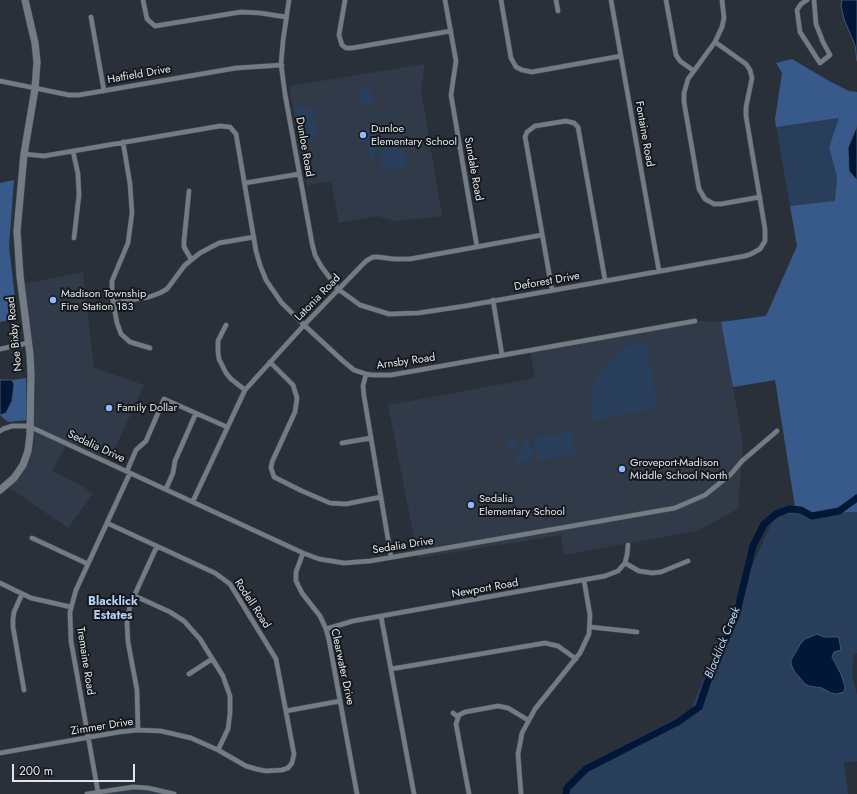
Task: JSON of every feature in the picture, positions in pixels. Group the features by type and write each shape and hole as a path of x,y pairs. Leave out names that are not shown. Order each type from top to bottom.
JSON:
{"street":[{"name":"Noe Bixby Road","path":"0,490 14,478 23,465 29,447 31,375 17,243 24,154 38,62 25,0"},
{"path":"143,0 146,18 155,26 245,12 286,17"},
{"name":"Dunloe Road","path":"289,0 283,41 282,65 285,94 315,255 338,289"},
{"path":"345,0 339,35 340,46 346,48 451,31"},
{"name":"Sundale Road","path":"445,0 456,61 451,95 477,246"},
{"path":"501,0 511,58 518,69 532,72 621,56"},
{"path":"556,0 558,11"},
{"name":"Fontaine Road","path":"611,0 659,271"},
{"path":"666,0 676,55 680,61 694,71"},
{"path":"715,42 743,61 750,70 752,82 746,116 760,197 721,204 707,201 702,195 684,102 686,86 694,71 715,42 724,23 722,0"},
{"path":"807,0 801,4 798,10 800,32 802,38 820,63 830,55 816,24 814,0"},
{"path":"91,17 104,91"},
{"name":"Hatfield Drive","path":"0,81 69,95 80,95 236,68 282,65"},
{"path":"552,290 526,142 527,132 535,126 575,121 578,127 605,280"},
{"path":"24,154 44,156 220,126 230,127 233,122"},
{"name":"Arnsby Road","path":"230,127 236,134 254,237 260,265 266,280 281,302 354,370 373,376 391,374 695,321"},
{"path":"123,142 130,184 132,213 128,244 112,281 113,303 118,329 121,334 130,342 150,348"},
{"path":"73,151 79,185 74,238"},
{"path":"245,184 299,174"},
{"path":"189,191 184,247 191,259"},
{"name":"Deforest Drive","path":"338,289 360,305 389,314 418,314 745,256 757,251 762,246 764,241 765,229 760,197"},
{"name":"Latonia Road","path":"193,501 245,390 304,325 366,261 378,257 410,259 542,235"},
{"path":"113,303 149,297 160,293 168,289 191,259 205,250 219,243 254,237"},
{"path":"493,300 502,355"},
{"path":"226,325 218,341 219,359 226,373 231,379 245,390"},
{"path":"0,349 28,343"},
{"path":"270,362 293,385 297,398 295,412 272,462 271,472 276,479 330,503 346,504 381,498"},
{"path":"366,374 363,391 391,557"},
{"name":"Tremaine Road","path":"98,792 71,641 71,607 76,590 107,523 136,450 146,441 164,399 196,413"},
{"path":"166,489 173,473 175,461 196,413 227,427"},
{"path":"0,431 12,426 30,427"},
{"name":"Sedalia Drive","path":"30,427 303,553 319,559 337,563 356,563 675,508 705,495 731,474 742,461 777,431"},
{"path":"342,443 371,438"},
{"path":"266,474 271,472"},
{"name":"Rodell Road","path":"107,523 215,573 230,584 276,659 294,754 292,763"},
{"path":"32,538 88,564"},
{"path":"138,730 137,690 127,630 129,611 157,546"},
{"path":"628,546 628,555 624,563 639,571 652,573 661,572 688,561"},
{"name":"Clearwater Drive","path":"303,553 296,572 296,581 302,593 320,616 326,629 357,794"},
{"name":"Newport Road","path":"326,629 346,622 605,576 614,573 624,563"},
{"path":"521,794 518,748 522,733 528,720 585,646 590,634 590,614 584,580"},
{"path":"0,583 22,594 46,602 71,607"},
{"path":"22,594 14,612 13,627 24,690"},
{"path":"135,596 170,612 184,621 200,639 223,676 227,686 231,706 228,729 218,750"},
{"path":"381,616 414,794"},
{"path":"590,627 637,632"},
{"path":"391,669 545,643 558,646 576,659"},
{"path":"189,674 212,659"},
{"path":"286,711 340,701"},
{"path":"469,794 456,724 461,713 498,706 508,708 528,720"},
{"path":"453,713 458,717"},
{"name":"Zimmer Drive","path":"0,753 138,730 176,734 198,740 241,763 256,769 266,771 282,770 288,768 292,763"},
{"path":"292,763 297,766"},
{"path":"87,794 123,788 141,787 158,789 174,794"}],"shaded area":[{"path":"842,0 857,0 857,61 855,45 844,19 841,6"},
{"path":"792,59 829,81 849,91 857,92 857,126 848,148 849,171 857,180 857,512 776,514 777,511 795,507 775,380 733,387 721,322 766,316 797,246 790,206 835,201 837,177 829,147 839,118 776,127 775,119 782,73 776,63"},
{"name":"Dunloe Elementary School","path":"425,64 421,90 442,216 396,221 378,216 339,223 331,181 307,185 289,86"},
{"path":"370,87 373,103 361,106 359,89"},
{"path":"293,107 311,109 314,118 310,117 308,119 312,122 314,119 317,131 314,141 301,147"},
{"path":"840,118 829,147 837,177 835,202 790,206 776,127"},
{"path":"857,126 857,180 849,171 848,148"},
{"path":"377,129 381,151 375,152 376,158 370,159 365,131"},
{"path":"385,146 395,146 404,151 407,168 387,171 382,169 380,158"},
{"path":"14,180 9,246 17,318 0,322 0,183"},
{"path":"83,272 94,368 144,385 110,459 68,441 52,471 84,487 93,494 68,528 8,487 31,452 35,437 34,419 36,390 23,284"},
{"path":"695,321 721,322 743,442 738,509 697,531 564,555 561,535 418,558 388,405 535,378 530,350"},
{"path":"646,341 657,404 654,409 593,421 591,410 592,390 602,368 617,352 627,346"},
{"path":"26,378 27,420 8,422 0,415 6,413 14,385 12,380"},
{"path":"0,380 12,380 14,385 12,401 6,413 0,415"},
{"path":"571,432 575,454 538,461 534,438"},
{"path":"515,439 519,441 514,453 508,452 508,440"},
{"path":"526,439 529,439 533,460 515,463 524,442"},
{"path":"857,512 857,653 854,655 852,674 857,695 857,761 844,763 848,794 567,794 567,788 593,762 691,710 729,615 776,514"},
{"path":"817,634 824,637 839,638 841,650 834,652 832,657 841,674 845,687 844,692 836,694 822,688 809,686 805,684 794,671 791,660 801,643 805,639"},
{"path":"128,790 149,791 166,794 103,794"}],"waterway":[{"name":"Blacklick Creek","path":"566,794 567,788 586,769 678,722 699,707 713,666 736,616 753,546 764,524 776,514 789,509 801,510 812,516 839,511 857,498"}],"place":[{"name":"Dunloe Elementary School","path":"363,135"},
{"name":"Madison Township Fire Station 183","path":"53,300"},
{"name":"Family Dollar","path":"109,408"},
{"name":"Groveport-Madison Middle School North","path":"622,469"},
{"name":"Sedalia Elementary School","path":"471,505"}],"district":[{"name":"Blacklick Estates","path":"113,609"}]}
